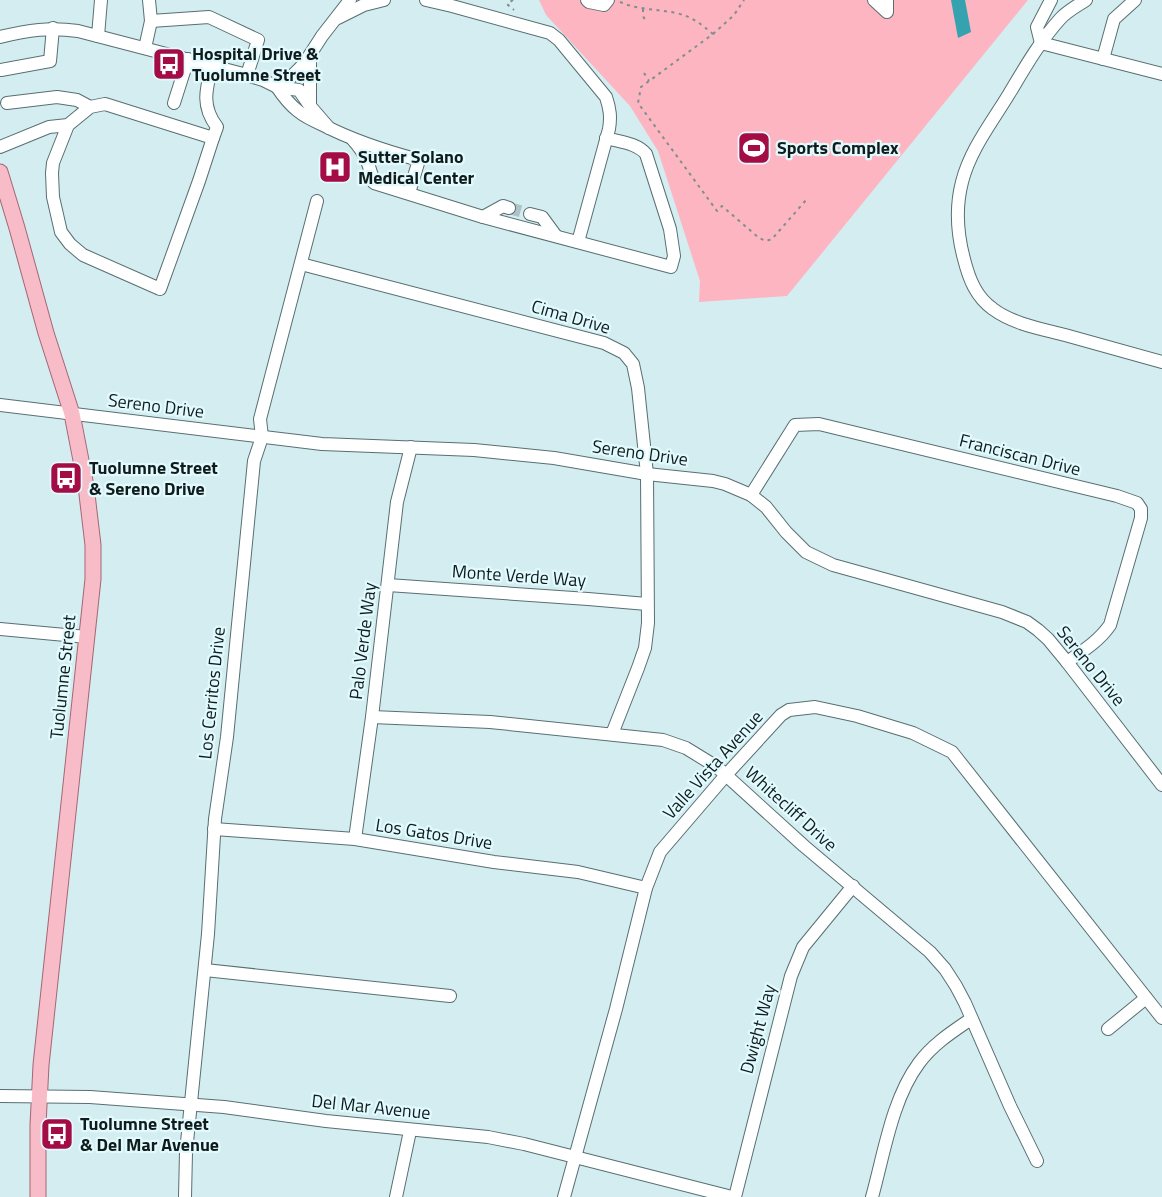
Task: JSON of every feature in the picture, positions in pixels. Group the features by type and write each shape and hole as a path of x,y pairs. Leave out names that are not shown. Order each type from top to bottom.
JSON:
{"main road":[{"name":"Tuolumne Street","path":"0,172 45,333 72,414 86,486 93,545 93,579 39,1097 38,1197"}],"street":[{"path":"99,36 101,0"},
{"path":"145,48 151,21 149,0"},
{"path":"277,87 304,64 350,0"},
{"path":"334,20 364,5 384,0"},
{"path":"426,0 550,33 559,40 606,97 611,119 578,242"},
{"path":"587,0 604,5 608,0"},
{"path":"874,0 887,12 887,0"},
{"path":"1041,43 1036,27 1051,0"},
{"path":"1086,0 1062,16 1041,43 981,140 966,168 962,183 957,212 959,236 971,280 976,291 992,309 1011,319 1162,363"},
{"path":"1103,59 1114,18 1135,0"},
{"path":"151,21 209,17 258,40 247,75"},
{"path":"1,70 50,61 53,28"},
{"path":"0,37 53,28 78,31 247,75 277,87 299,90 329,128"},
{"path":"1041,43 1162,74"},
{"path":"309,55 310,106"},
{"path":"174,103 188,59"},
{"path":"212,66 206,99 211,119 217,127 160,289 84,255 70,244 61,232 53,197 53,163 68,125 90,107 105,104 213,138"},
{"path":"277,87 285,99 300,113 329,128 378,149 419,160 409,193"},
{"path":"8,103 57,97 77,100 90,107"},
{"path":"0,147 49,127 68,125"},
{"path":"353,140 362,150 374,183 483,217 671,267 674,256 670,229 646,154 636,146 606,138"},
{"name":"Los Cerritos Drive","path":"185,1197 186,1152 205,970 214,829 227,737 254,461 262,437 260,418 317,201"},
{"path":"483,217 503,206 509,208"},
{"path":"530,214 542,217 556,236"},
{"name":"Cima Drive","path":"301,264 603,343 624,353 633,364 638,388 647,474 648,623 645,648 612,734"},
{"name":"Sereno Drive","path":"0,405 322,444 474,450 554,458 647,474 725,484 751,495 766,507 795,543 819,559 833,565 1015,616 1027,622 1038,630 1067,662 1162,783"},
{"name":"Franciscan Drive","path":"751,495 795,425 819,424 1117,496 1137,504 1141,509 1141,518 1110,625 1095,642 1067,662"},
{"name":"Palo Verde Way","path":"355,839 397,502 411,447"},
{"name":"Monte Verde Way","path":"388,585 647,604"},
{"path":"0,629 87,637"},
{"name":"Valle Vista Avenue","path":"564,1197 646,888 660,852 781,715 789,710 815,706 857,716 913,733 952,752 1162,1018"},
{"name":"Whitecliff Drive","path":"372,717 490,722 663,740 686,748 717,766 804,846 930,952 945,969 956,986 1037,1161"},
{"name":"Los Gatos Drive","path":"214,829 355,839 578,872 646,888"},
{"name":"Dwight Way","path":"733,1197 791,976 803,947 853,886"},
{"path":"205,970 450,996"},
{"path":"1108,1029 1146,998"},
{"path":"872,1197 895,1113 907,1083 919,1063 932,1049 944,1037 971,1018"},
{"name":"Del Mar Avenue","path":"0,1096 90,1097 192,1104 410,1131 488,1137 733,1197"},
{"path":"396,1197 410,1131"}],"path":[{"path":"617,0 643,9 688,17 713,34"},
{"path":"744,0 734,15 713,34 641,87 638,102 717,211 722,206 759,238 766,241 772,239 807,199"},
{"path":"643,9 646,22"},
{"path":"644,73 650,81"}],"shaded area":[{"path":"539,0 1028,0 787,296 699,302 700,281 658,151 630,106 546,15"}],"water":[{"path":"951,0 965,0 971,32 958,38"}],"tunnel":[{"path":"509,208 530,214"}],"place":[{"name":"Hospital Drive & Tuolumne Street","path":"169,64"},
{"name":"Sports Complex","path":"754,148"},
{"name":"Sutter Solano Medical Center","path":"335,167"},
{"name":"Tuolumne Street & Sereno Drive","path":"66,478"},
{"name":"Tuolumne Street & Del Mar Avenue","path":"57,1134"}]}
